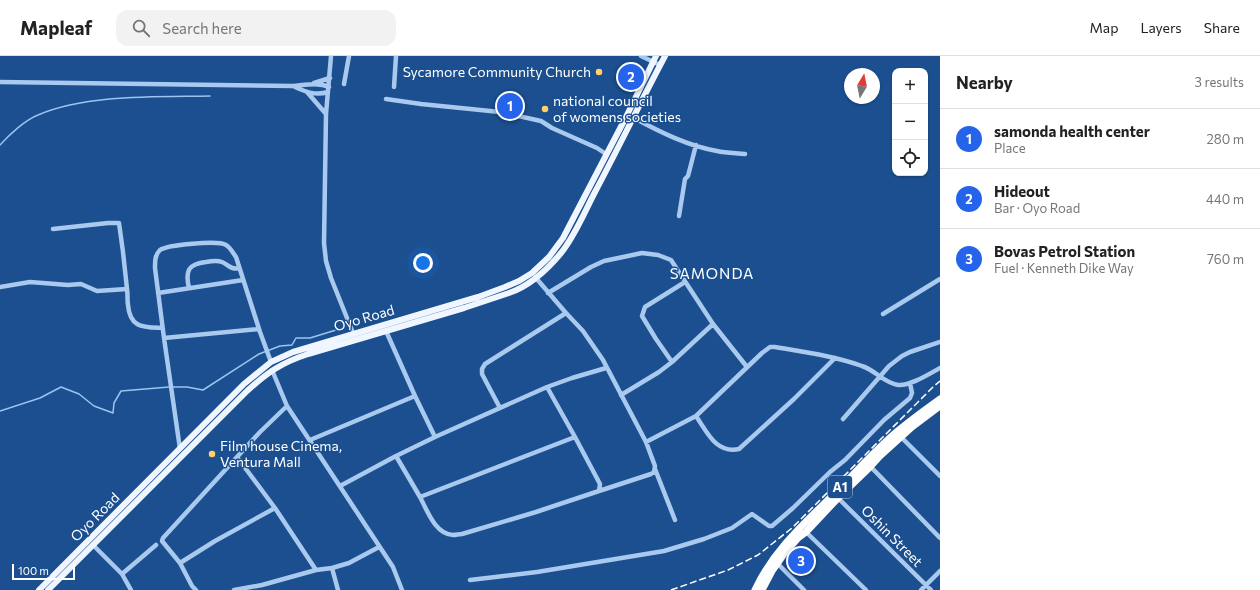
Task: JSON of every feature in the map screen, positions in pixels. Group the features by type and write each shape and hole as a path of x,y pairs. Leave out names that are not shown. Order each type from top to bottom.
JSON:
{"highway":[{"name":"A1","path":"755,590 766,569 806,532 899,430 924,409 940,399"},
{"name":"A1","path":"762,590 775,561 794,533 868,465 940,406"}],"main road":[{"name":"Oyo Road","path":"40,590 100,534 247,391 272,370 296,358 308,354 509,294 536,278 555,260 569,242 665,56"},
{"name":"Oyo Road","path":"48,590 93,545 100,534 180,449 244,384 271,362 292,352 478,297 519,281 532,273 549,257 563,238 655,59"}],"street":[{"path":"331,56 326,114 324,243 326,261 331,278 353,333"},
{"path":"344,84 349,56"},
{"path":"394,87 396,56"},
{"path":"641,56 655,59 660,65"},
{"path":"310,84 330,78"},
{"path":"0,82 293,86 323,84 329,89"},
{"path":"293,86 307,92 323,94 329,89"},
{"path":"307,92 326,114"},
{"path":"386,99 500,112 541,121 552,128 597,148 606,154"},
{"path":"634,118 660,133 696,145 716,151 745,154"},
{"path":"680,216 685,179 688,176 696,145"},
{"path":"52,229 119,223 130,313 135,323 142,327 162,328"},
{"path":"180,449 162,328 155,268 156,257 161,250 169,247 219,243 226,245 233,252 271,362"},
{"path":"548,293 591,267 604,261 642,253 658,255 671,260 713,324 747,367"},
{"path":"189,288 187,272 193,265 198,263 219,262 232,268 239,268"},
{"path":"536,278 598,353 646,442 675,520"},
{"path":"883,314 940,279"},
{"path":"158,293 243,280"},
{"path":"0,287 30,282 68,285 81,284 97,291 127,289"},
{"path":"672,362 656,339 642,316 642,313 645,307 685,282"},
{"path":"500,408 482,374 482,369 485,364 566,313"},
{"path":"621,395 659,372 672,362 713,324"},
{"path":"164,338 259,329"},
{"path":"386,331 435,437"},
{"path":"843,419 889,366 902,356 940,342"},
{"path":"646,442 696,416 770,347 835,358 864,366 888,382 898,385 910,383 940,368"},
{"path":"696,416 711,439 718,445 724,449 732,451 740,449 794,399 835,358"},
{"path":"340,486 435,437 547,387 606,368"},
{"path":"272,370 287,406 393,567 402,590"},
{"path":"470,580 537,572 664,551 704,539 732,528 752,514 769,526 772,526 794,508 830,472 845,460 884,420 910,398 912,393 910,383"},
{"path":"547,387 600,484 599,491"},
{"path":"310,440 415,396"},
{"path":"196,590 192,586 180,563 162,541 163,538 237,456 287,406"},
{"path":"420,497 574,437"},
{"path":"901,437 939,473"},
{"path":"237,456 275,508 316,570"},
{"path":"396,456 438,527 442,531 453,535 462,534 536,512 651,474 655,469"},
{"path":"868,465 940,538"},
{"name":"Oshin Street","path":"838,498 931,590"},
{"path":"180,563 215,541 275,508"},
{"path":"806,532 866,590"},
{"path":"93,545 122,574 131,590"},
{"path":"122,574 156,545"},
{"path":"234,590 262,585 316,570 332,568 349,563 379,547"},
{"path":"775,561 804,590"},
{"path":"332,568 338,590"},
{"path":"921,590 940,570"}],"waterway":[{"path":"0,145 18,128 33,117 57,108 78,103 122,98 210,96"},
{"path":"173,387 187,387 203,390 259,354 280,346 292,345 296,338 310,338 336,330"},
{"path":"0,411 40,398 61,387 79,394 94,406 113,413 114,403 121,391 169,387"}],"railway":[{"path":"671,590 728,570 758,555 792,528 940,381"}],"place":[{"name":"Sycamore Community Church","path":"599,72"},
{"name":"Hideout","path":"631,77"},
{"name":"samonda health center","path":"510,106"},
{"name":"national council of womens societies","path":"545,109"},
{"name":"Film house Cinema, Ventura Mall","path":"212,454"},
{"name":"Bovas Petrol Station","path":"801,561"}],"district":[{"name":"SAMONDA","path":"712,274"}]}
